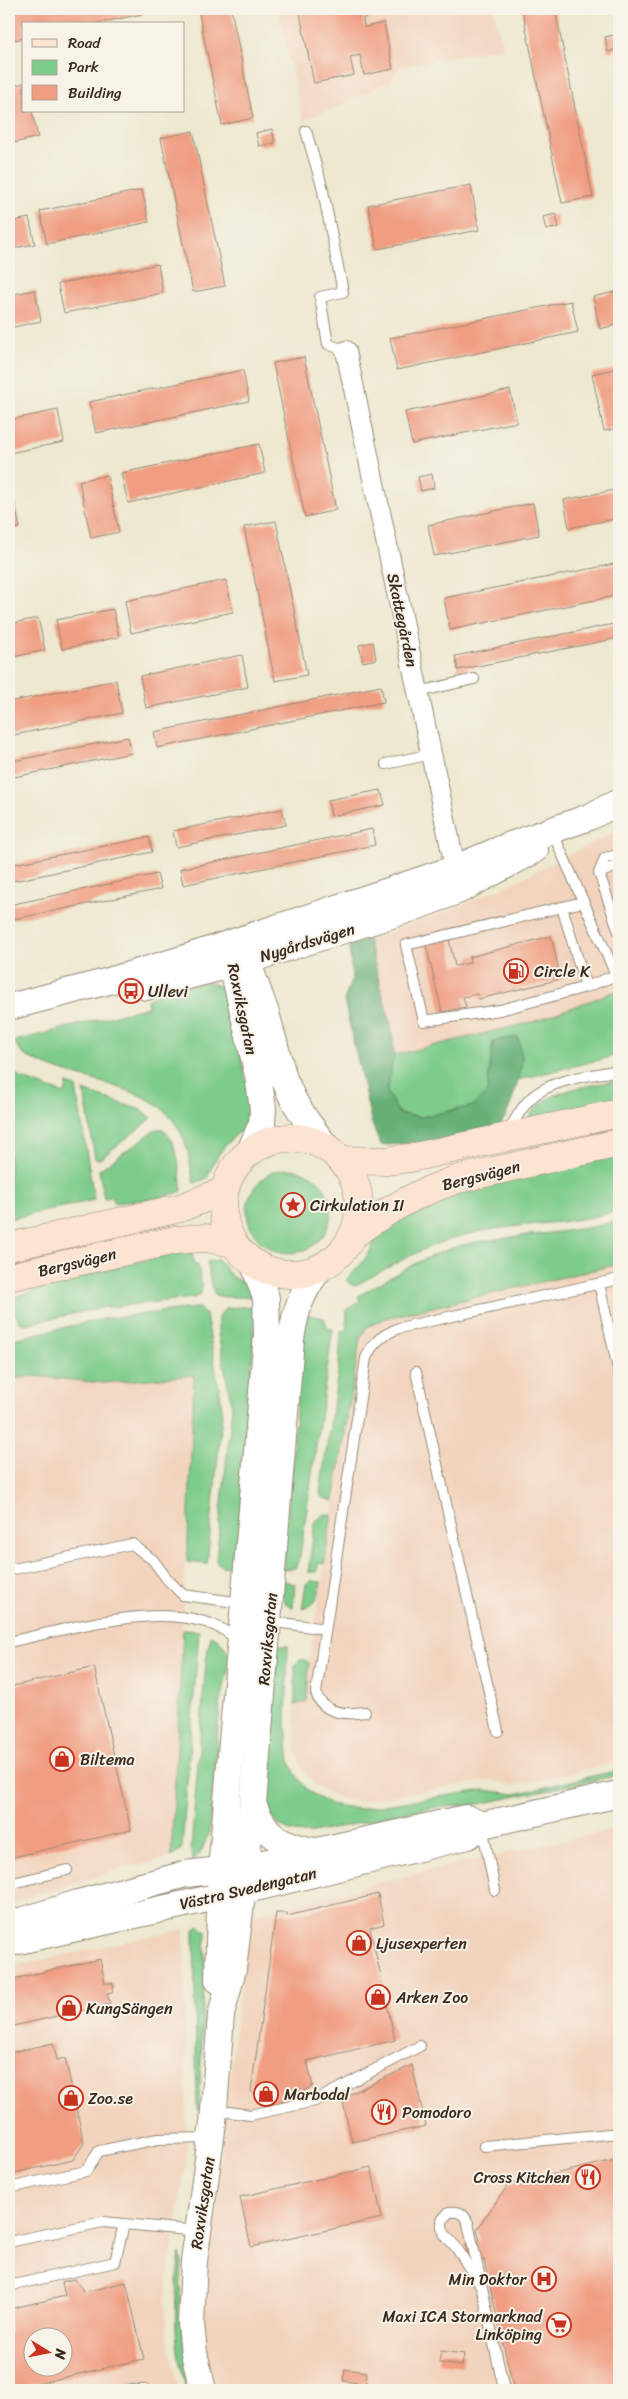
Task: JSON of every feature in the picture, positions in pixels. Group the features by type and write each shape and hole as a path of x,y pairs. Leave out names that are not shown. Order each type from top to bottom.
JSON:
{"main road":[{"name":"Bergsvägen","path":"334,1154 398,1160 619,1113"},
{"path":"302,1138 334,1154 351,1173 357,1188 359,1204 353,1235 339,1254 320,1268 303,1273 285,1274 268,1270 243,1253 224,1218 224,1191 234,1169 250,1151 274,1140 302,1138"},
{"name":"Bergsvägen","path":"353,1235 386,1210 435,1186 458,1179 619,1143"},
{"name":"Bergsvägen","path":"9,1247 180,1208 224,1191"},
{"name":"Bergsvägen","path":"9,1277 175,1240 205,1238 243,1253"}],"street":[{"name":"Skattegården","path":"346,351 458,879"},
{"name":"Nygårdsvägen","path":"9,1007 109,981 237,956 283,950 372,922 619,802"},
{"name":"Nygårdsvägen","path":"9,1023 237,956 458,879"},
{"name":"Roxviksgatan","path":"266,1013 269,980 283,950"},
{"name":"Roxviksgatan","path":"237,956 266,1013 284,1079 306,1120 334,1154"},
{"name":"Roxviksgatan","path":"237,956 263,1109 262,1123 250,1151"},
{"name":"Roxviksgatan","path":"203,2390 194,2353 191,2324 191,2294 212,2138 222,2015 217,1969 232,1881 253,1804 257,1612 267,1334 266,1298 243,1253"},
{"name":"Roxviksgatan","path":"232,1881 241,1645 257,1612 292,1332 299,1300 304,1288 320,1268"},
{"name":"Västra Svedengatan","path":"9,1925 78,1903 186,1874 232,1881 468,1836 482,1825 619,1794"},
{"path":"253,1804 259,1820 276,1839 289,1846 316,1852"},
{"name":"Västra Svedengatan","path":"9,1943 232,1881 316,1852 466,1818 482,1825"}],"lane":[{"path":"306,132 322,186 343,292 320,297 328,344 346,351"},
{"path":"418,692 474,679"},
{"path":"386,764 432,754"},
{"path":"554,835 617,975 586,986 500,1010 424,1020 406,945 583,902"},
{"path":"619,855 605,858 599,873 619,932"},
{"path":"599,873 619,865"},
{"path":"562,907 586,986"},
{"path":"503,1138 530,1099 542,1090 558,1083 619,1070"},
{"path":"365,1712 346,1713 321,1704 316,1693 366,1358 371,1347 379,1338 399,1328 619,1279"},
{"path":"599,1284 619,1373"},
{"path":"416,1372 498,1731"},
{"path":"9,1570 132,1544 152,1560 167,1580 183,1595 325,1629"},
{"path":"9,1642 119,1618 164,1617 197,1621 219,1627 241,1645"},
{"path":"482,1825 495,1890"},
{"path":"9,1884 67,1870"},
{"path":"214,2110 250,2115 315,2101 420,2046"},
{"path":"484,2146 619,2133"},
{"path":"9,2188 86,2171 98,2151 158,2139 212,2138"},
{"path":"481,2286 456,2247 445,2235 442,2220 449,2212 456,2211 464,2215 468,2223 504,2390"},
{"path":"9,2242 103,2222 198,2231"},
{"path":"9,2286 115,2262 124,2224"},
{"path":"128,2390 146,2390"}],"shaded area":[{"path":"278,9 493,9 503,47 400,67 390,81 335,108 303,120"},
{"path":"619,830 619,990 532,1022 394,1055 392,1029 368,939 447,911 502,888"},
{"path":"619,1264 619,1762 513,1786 493,1780 359,1801 347,1800 327,1793 315,1784 303,1770 296,1752 295,1705 307,1700 309,1663 360,1339 367,1327 386,1318"},
{"path":"194,1375 171,1857 124,1868 36,1894 9,1905 9,1380 33,1376 104,1383"},
{"path":"619,1828 619,2390 216,2390 205,2345 202,2318 247,1926 252,1915 422,1872"},
{"path":"184,1929 187,2154 165,2296 167,2330 178,2390 9,2390 9,1967"}],"green space":[{"path":"368,939 392,1029 394,1055 387,1092 399,1114 421,1117 473,1106 487,1092 493,1041 518,1037 522,1057 517,1084 511,1104 503,1120 493,1130 463,1137 381,1145 372,1124 344,1000 352,978 349,946"},
{"path":"209,982 223,988 229,998 250,1101 246,1127 222,1149 207,1178 194,1183 184,1140 173,1120 160,1107 137,1094 121,1088 41,1063 22,1053 15,1041 148,1007 147,1000 169,988"},
{"path":"619,990 619,1055 517,1080 522,1059 518,1038 493,1041 487,1092 473,1106 421,1117 399,1114 387,1092 394,1055 532,1022"},
{"path":"9,1069 20,1078 65,1094 67,1084 76,1087 94,1200 9,1219"},
{"path":"619,1080 619,1099 528,1119 545,1101 556,1095 568,1090"},
{"path":"84,1091 141,1110 152,1118 100,1159 95,1158"},
{"path":"157,1129 163,1129 172,1142 177,1158 182,1191 159,1198 114,1203 113,1197 104,1198 99,1170"},
{"path":"619,1155 619,1210 582,1219 506,1227 468,1234 423,1250 354,1286 346,1280 365,1259 381,1231 403,1215 430,1202 494,1182"},
{"path":"289,1169 305,1172 319,1181 328,1195 331,1211 328,1227 319,1241 305,1250 289,1253 273,1250 259,1241 250,1227 247,1211 250,1195 259,1181 273,1172"},
{"path":"619,1220 619,1264 386,1318 367,1327 360,1339 334,1501 321,1497 320,1492 339,1366 341,1331 347,1330 347,1310 360,1301 358,1296 427,1258 457,1247 490,1240 583,1229"},
{"path":"192,1251 194,1265 198,1265 202,1287 201,1294 194,1298 100,1308 26,1324 21,1323 11,1308 9,1299 122,1266"},
{"path":"218,1260 232,1277 250,1286 253,1297 215,1295 211,1285 207,1262"},
{"path":"256,1306 237,1564 226,1567 216,1561 232,1407 218,1333 218,1317 226,1308"},
{"path":"199,1308 206,1315 221,1398 222,1415 207,1564 187,1562 194,1375 104,1383 33,1376 9,1380 9,1340 102,1319"},
{"path":"308,1315 324,1318 328,1329 333,1329 300,1556 295,1568 283,1570 303,1327"},
{"path":"324,1514 332,1515 324,1564 318,1563 317,1572 308,1572 315,1522"},
{"path":"282,1580 295,1584 293,1608 284,1600"},
{"path":"311,1581 321,1582 319,1592 314,1603 302,1609 306,1584"},
{"path":"183,1630 199,1631 182,1847 179,1852 171,1857"},
{"path":"211,1635 218,1639 226,1649 230,1661 220,1705 209,1832 202,1850 193,1861 191,1850 206,1660"},
{"path":"278,1645 288,1646 286,1726 290,1762 295,1773 308,1791 329,1804 358,1809 484,1790 515,1794 619,1770 619,1775 474,1805 427,1808 313,1833 288,1830 276,1823 268,1810 266,1801"},
{"path":"300,1660 305,1660 309,1663 307,1701 295,1705 295,1665"},
{"path":"199,1926 206,1932 199,2112 197,2109 194,1930"},
{"path":"180,2253 182,2263 179,2309 191,2390 187,2390 182,2373 177,2339 176,2287"}],"building":[{"path":"9,9 163,9 103,22 22,22 22,38 14,40"},
{"path":"198,9 231,9 253,118 222,125"},
{"path":"299,9 323,9 324,13 339,9 381,9 382,14 363,18 364,27 384,23 393,69 364,75 360,55 350,57 354,75 314,83"},
{"path":"522,9 555,9 593,197 562,203"},
{"path":"618,34 619,49 608,52 605,37"},
{"path":"22,84 22,112 32,112 38,137 10,144 9,87"},
{"path":"272,129 275,143 259,146 256,133"},
{"path":"193,131 225,286 193,292 161,138"},
{"path":"471,185 479,230 377,249 368,205"},
{"path":"142,190 149,222 47,244 40,211"},
{"path":"556,214 559,227 546,230 543,217"},
{"path":"29,218 35,244 9,249 9,222"},
{"path":"158,264 163,293 64,313 58,284"},
{"path":"35,290 41,321 9,328 9,295"},
{"path":"619,291 619,324 600,329 593,297"},
{"path":"571,301 578,332 397,370 390,338"},
{"path":"304,357 336,510 305,517 273,363"},
{"path":"619,368 619,428 604,431 592,374"},
{"path":"243,370 249,401 96,433 89,402"},
{"path":"510,390 517,422 412,444 405,412"},
{"path":"58,410 64,442 9,453 9,420"},
{"path":"259,444 265,473 128,503 121,473"},
{"path":"432,474 434,488 421,491 418,477"},
{"path":"107,475 119,532 91,538 79,481"},
{"path":"619,489 619,518 569,528 564,500"},
{"path":"13,496 20,528 9,530 9,497"},
{"path":"533,503 539,535 434,556 428,525"},
{"path":"276,521 307,675 275,681 244,527"},
{"path":"619,563 619,595 450,630 444,598"},
{"path":"226,580 233,612 131,633 125,601"},
{"path":"113,609 119,637 62,649 56,620"},
{"path":"38,618 45,650 9,658 9,624"},
{"path":"619,623 619,638 458,670 455,656"},
{"path":"373,642 376,659 363,662 359,645"},
{"path":"242,655 248,687 146,708 140,676"},
{"path":"116,680 122,713 9,736 9,702"},
{"path":"381,686 384,702 157,748 154,732"},
{"path":"128,737 132,753 9,778 9,762"},
{"path":"381,790 385,805 331,816 328,800"},
{"path":"282,809 286,825 176,847 173,831"},
{"path":"372,829 375,845 183,885 180,869"},
{"path":"149,837 152,852 9,882 9,865"},
{"path":"157,874 161,889 9,920 9,905"},
{"name":"Circle K","path":"551,936 561,979 479,999 478,994 463,997 466,1007 442,1012 426,945 449,939 455,966 470,963 469,957"},
{"name":"Biltema","path":"94,1667 131,1830 9,1858 9,1687"},
{"path":"378,1894 384,1924 370,1928 395,2040 307,2061 313,2086 267,2108 251,2091 276,1913 287,1913 287,1916"},
{"path":"100,1959 105,1983 112,1983 114,1986 112,1992 107,1993 110,2004 9,2027 9,1980"},
{"path":"53,2043 57,2060 65,2058 84,2143 73,2160 9,2174 9,2053"},
{"name":"Pomodoro","path":"412,2065 426,2126 352,2142 342,2098"},
{"name":"Maxi ICA Stormarknad Linköping","path":"619,2159 619,2390 514,2390 484,2260 470,2263 466,2244 480,2241 477,2229 508,2185"},
{"path":"371,2167 382,2218 251,2247 240,2197"},
{"path":"75,2279 84,2292 126,2282 144,2359 72,2376 72,2326 22,2326 22,2376 70,2376 9,2390 9,2309 65,2296 62,2282"},
{"path":"441,2351 464,2354 462,2366 439,2363"},
{"path":"345,2369 367,2372 366,2384 343,2381"}],"place":[{"name":"Circle K","path":"516,971"},
{"name":"Ullevi","path":"131,991"},
{"name":"Cirkulation II","path":"293,1205"},
{"name":"Biltema","path":"62,1759"},
{"name":"Ljusexperten","path":"359,1943"},
{"name":"Arken Zoo","path":"378,1997"},
{"name":"KungSängen","path":"69,2008"},
{"name":"Marbodal","path":"266,2094"},
{"name":"Zoo.se","path":"71,2098"},
{"name":"Pomodoro","path":"384,2112"},
{"name":"Cross Kitchen","path":"588,2177"},
{"name":"Min Doktor","path":"544,2279"},
{"name":"Maxi ICA Stormarknad Linköping","path":"559,2325"}]}
